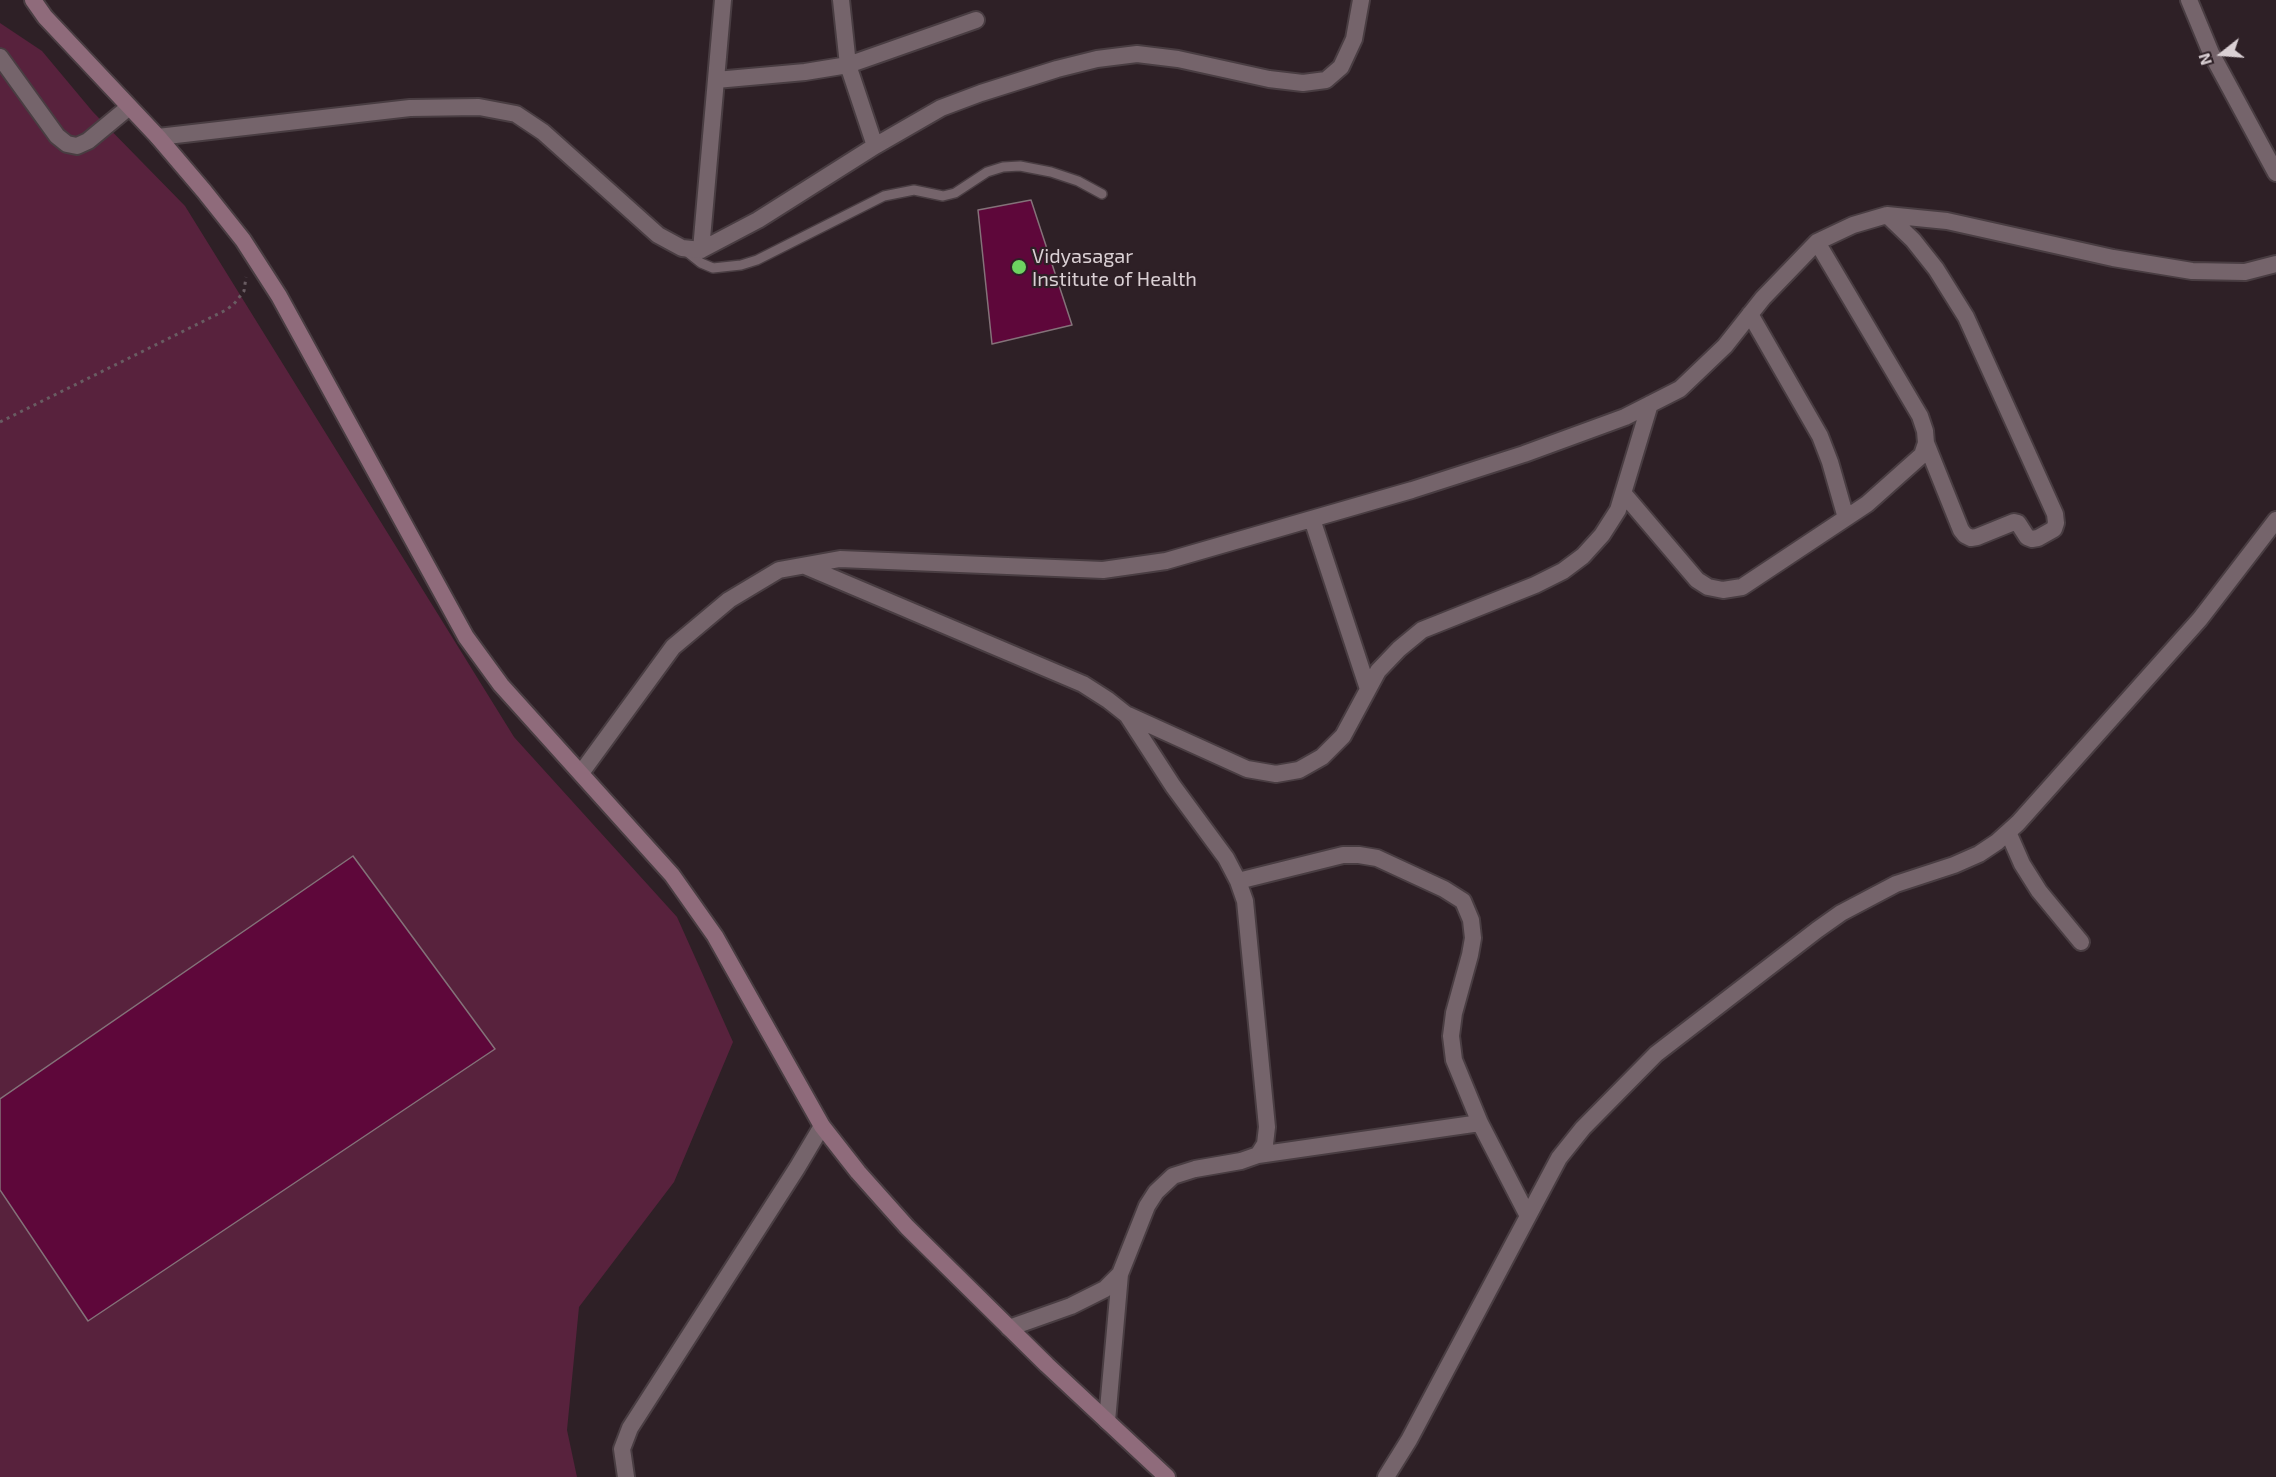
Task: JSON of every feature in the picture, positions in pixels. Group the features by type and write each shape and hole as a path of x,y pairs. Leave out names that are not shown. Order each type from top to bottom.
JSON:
{"main road":[{"path":"33,0 45,17 158,137 243,240 279,296 466,637 501,685 672,876 715,936 822,1126 858,1172 907,1227 1009,1328 1167,1477"}],"street":[{"path":"701,250 723,0"},
{"path":"841,0 848,64 875,146"},
{"path":"158,137 410,108 479,107 516,114 543,132 658,235 682,248 701,250 758,220 940,108 1024,79 1097,59 1137,54 1178,59 1269,79 1303,83 1326,80 1341,68 1346,58 1354,39 1361,0"},
{"path":"2189,0 2211,53 2276,173"},
{"path":"716,80 805,72 848,64 976,20"},
{"path":"0,57 57,136 67,144 76,146 88,141 129,107"},
{"path":"581,773 673,647 729,600 779,570 840,560 1103,570 1166,561 1412,490 1524,454 1625,417 1680,389 1725,346 1793,265 1817,242 1853,225 1887,215 1947,220 2113,258 2192,272 2246,272 2276,264"},
{"path":"1817,242 1920,416 1925,430 1926,443 1961,530 1971,538 2014,522 2018,523 2027,537 2032,539 2047,534 2054,529 2055,514 1966,317 1936,269 1913,240 1887,215"},
{"path":"1750,314 1820,436 1846,518"},
{"path":"805,566 1083,684 1127,715 1247,769 1276,774 1299,770 1322,757 1343,736 1378,671 1422,630 1563,571 1583,556 1602,535 1618,510 1650,404"},
{"path":"1623,493 1697,580 1708,587 1723,590 1742,587 1867,504 1922,455 1926,443"},
{"path":"1312,519 1368,689"},
{"path":"1386,1477 1409,1440 1559,1158 1583,1128 1656,1054 1841,913 1896,884 1954,865 1979,854 2008,832 2200,619 2276,520"},
{"path":"1127,715 1173,786 1226,858 1245,901 1267,1127 1265,1144 1258,1155"},
{"path":"2008,832 2022,864 2038,891 2081,942"},
{"path":"1238,881 1343,855 1359,855 1377,858 1435,884 1463,901 1472,920 1473,938 1454,1013 1451,1036 1454,1060 1480,1123 1528,1216"},
{"path":"1107,1421 1120,1274 1147,1206 1156,1192 1173,1176 1258,1155 1480,1123"},
{"path":"626,1477 622,1449 630,1428 798,1168 822,1126"},
{"path":"1009,1328 1090,1297 1105,1289 1120,1274"}],"lane":[{"path":"682,248 701,263 713,268 741,265 757,260 884,196 914,190 943,196 955,193 987,172 1003,167 1020,166 1051,172 1078,181 1102,194"}],"path":[{"path":"0,422 226,310 244,291 246,275"}],"shaded area":[{"path":"0,23 42,51 93,112 185,206 514,737 677,917 733,1042 674,1182 579,1307 567,1430 577,1477 0,1477"}],"building":[{"name":"Vidyasagar Institute of Health","path":"1031,200 1072,325 992,344 978,210"},
{"path":"353,856 495,1049 88,1321 0,1190 0,1099"}],"place":[{"name":"Vidyasagar Institute of Health","path":"1019,267"}]}
